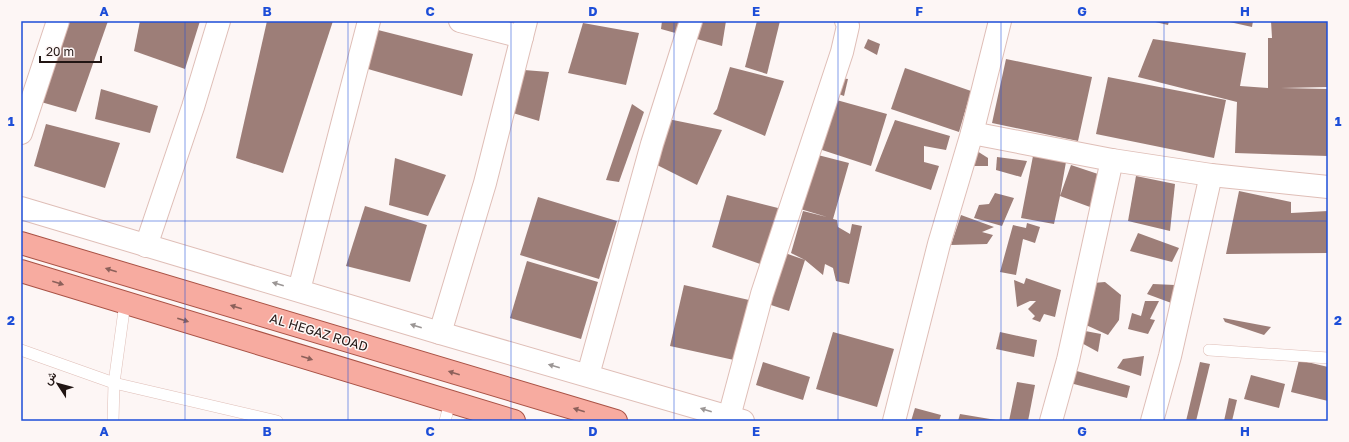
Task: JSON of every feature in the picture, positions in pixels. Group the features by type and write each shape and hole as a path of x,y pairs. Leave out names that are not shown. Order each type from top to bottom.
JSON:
{"main road":[{"name":"AL HEGAZ ROAD","path":"21,243 616,421"},
{"path":"21,271 125,303 448,411 514,421"}],"street":[{"path":"146,246 193,106 219,21"},
{"path":"300,290 369,21"},
{"path":"440,333 485,183 524,29 460,21"},
{"path":"588,375 654,138 691,21"},
{"path":"21,208 440,333 736,419 762,294 842,52 848,26 846,21"},
{"path":"894,421 939,244 972,133 1000,21"},
{"path":"21,133 54,22"},
{"path":"972,133 1112,160 1211,175 1328,187"},
{"path":"1051,421 1068,360 1112,160"},
{"path":"1152,421 1170,356 1211,175"}],"lane":[{"path":"113,421 114,383 125,303"},
{"path":"21,350 114,383 277,421"},
{"path":"1209,350 1328,358"}],"building":[{"path":"66,21 108,21 76,112 41,102"},
{"path":"140,21 200,21 185,69 134,51"},
{"path":"267,21 333,21 283,173 236,158"},
{"path":"662,21 726,21 722,46 661,29"},
{"path":"757,21 780,21 767,74 745,67"},
{"path":"1151,21 1169,21 1168,25"},
{"path":"1225,21 1253,21 1252,27"},
{"path":"1271,21 1328,21 1328,87 1281,88 1328,89 1328,156 1235,153 1237,102 1138,77 1153,39 1246,53 1240,86 1268,88 1268,38 1272,38"},
{"path":"583,23 639,33 626,85 568,73"},
{"path":"378,30 473,54 462,96 368,69"},
{"path":"868,39 880,44 877,55 864,48"},
{"path":"1006,59 1092,77 1078,141 992,123"},
{"path":"730,67 784,81 765,136 713,114 717,109"},
{"path":"905,68 971,91 959,132 891,109"},
{"path":"524,70 549,72 539,121 513,113"},
{"path":"1108,77 1226,100 1214,158 1096,134"},
{"path":"840,78 848,79 844,96 836,93"},
{"path":"101,89 158,106 150,133 95,119"},
{"path":"833,99 887,114 871,166 816,148"},
{"path":"632,104 644,112 619,182 606,180"},
{"path":"668,119 722,130 697,185 653,163"},
{"path":"895,120 950,136 946,150 924,146 924,162 939,166 931,190 875,171"},
{"path":"46,124 120,143 105,188 34,166"},
{"path":"977,151 988,158 988,166 970,166"},
{"path":"814,154 849,163 833,219 837,220 838,227 850,234 852,224 862,226 849,284 836,281 833,268 825,264 823,275 805,260 791,253 803,211 827,217 797,208"},
{"path":"1033,156 1066,162 1054,224 1021,218"},
{"path":"997,157 1027,161 1021,177 996,170"},
{"path":"395,158 446,175 428,216 389,205"},
{"path":"1071,165 1098,174 1090,207 1060,196"},
{"path":"1136,176 1175,184 1170,231 1128,221"},
{"path":"1239,191 1291,202 1291,213 1328,211 1328,253 1226,254"},
{"path":"995,193 1014,198 1002,226 974,218 979,205 989,204"},
{"path":"727,195 782,209 763,265 712,247"},
{"path":"538,197 617,221 599,279 520,255"},
{"path":"365,206 427,225 410,282 346,266"},
{"path":"961,215 994,227 982,232 993,235 987,244 951,245"},
{"path":"1027,223 1040,227 1035,243 1023,239 1016,275 1000,272 1013,225 1026,228"},
{"path":"1138,233 1179,248 1172,262 1130,251"},
{"path":"785,253 805,260 789,311 768,304"},
{"path":"527,261 598,282 581,339 510,318"},
{"path":"1026,278 1061,290 1055,317 1044,314 1040,322 1032,319 1035,316 1028,309 1036,301 1030,301 1017,307 1014,280 1024,284"},
{"path":"1105,282 1121,295 1119,320 1108,335 1086,325 1093,283"},
{"path":"1153,284 1175,285 1174,304 1147,294"},
{"path":"684,285 749,300 734,360 670,346"},
{"path":"1145,301 1159,301 1150,319 1155,320 1148,334 1128,329 1132,313 1141,316"},
{"path":"1223,318 1271,327 1264,335 1225,322"},
{"path":"1080,330 1101,334 1098,352 1078,341"},
{"path":"833,332 894,349 877,407 816,389"},
{"path":"1000,332 1037,340 1034,357 996,349"},
{"path":"1144,356 1141,376 1117,368 1123,359"},
{"path":"1299,360 1328,367 1328,401 1291,392"},
{"path":"763,362 810,377 803,400 756,385"},
{"path":"1200,362 1210,364 1196,421 1186,421"},
{"path":"1066,368 1130,386 1127,398 1070,383"},
{"path":"1251,375 1285,384 1279,408 1244,399"},
{"path":"1017,382 1035,385 1028,421 1009,421"},
{"path":"1229,398 1237,400 1232,421 1224,421"},
{"path":"915,408 941,415 939,421 911,421"},
{"path":"960,414 996,420 996,421 958,421"}]}
